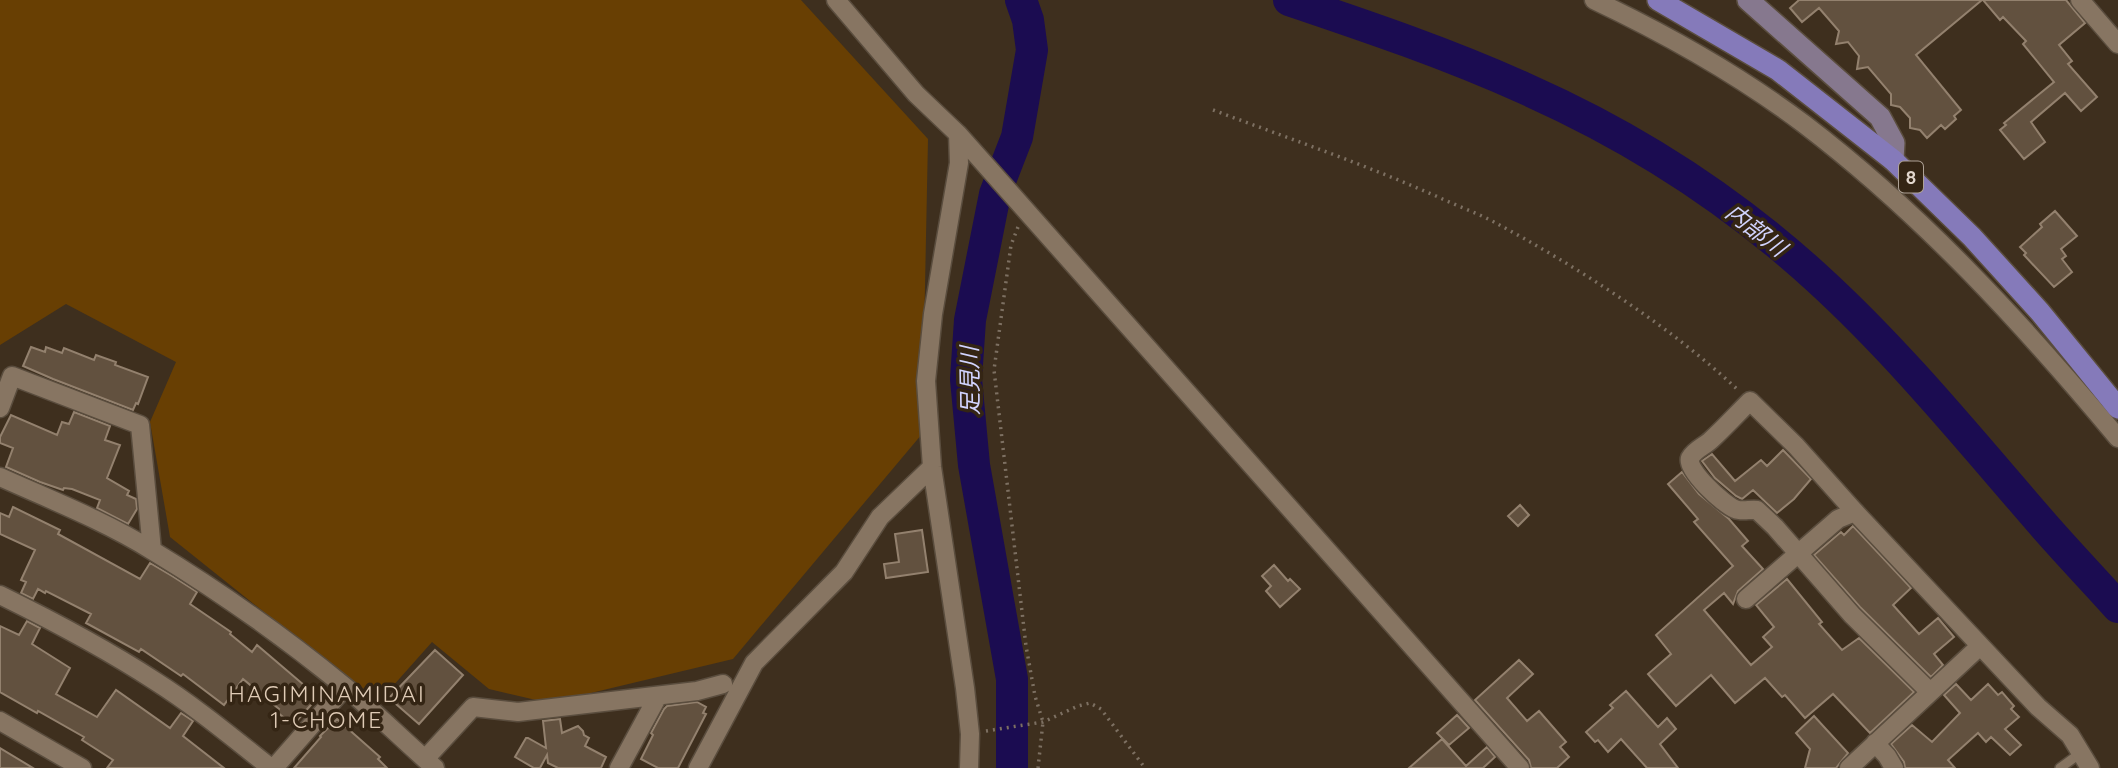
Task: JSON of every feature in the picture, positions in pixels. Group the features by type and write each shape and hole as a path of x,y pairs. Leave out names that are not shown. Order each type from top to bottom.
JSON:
{"main road":[{"name":"8","path":"1658,0 1778,71 1893,160 1972,237 2040,312 2118,408"}],"street":[{"path":"836,0 916,94 962,138 1520,768"},
{"path":"1594,0 1675,40 1740,80 1802,122 1873,179 1950,250 2118,438"},
{"path":"1748,0 1880,117 1894,143 1893,160"},
{"path":"2080,0 2118,44"},
{"path":"962,138 933,314 926,381 932,467 965,688 970,734 969,768"},
{"path":"0,408 12,376 140,425 152,550"},
{"path":"1930,692 1852,615 1757,510 1735,509 1691,469 1689,464 1695,451 1708,443 1750,401 1797,446 1855,512 2038,707 2070,735 2086,760"},
{"path":"698,768 754,663 844,572 880,517 932,467"},
{"path":"0,477 84,515 152,550 284,639 345,687 430,764 472,707 518,712 697,691 723,684"},
{"path":"1746,599 1838,519 1855,512"},
{"path":"0,595 75,634 155,681 211,720 272,768 345,687"},
{"path":"1849,768 1980,646"},
{"path":"619,768 658,696"},
{"path":"0,721 82,768"},
{"path":"1875,743 1894,768"}],"lane":[{"path":"2060,768 2086,760"}],"path":[{"path":"1213,110 1393,178 1492,221 1556,257 1633,307 1712,365 1750,401"},
{"path":"1020,204 1011,245 995,370 1026,646 1035,696 1043,722 1038,768"},
{"path":"978,732 1043,722 1090,703 1096,705 1112,723 1145,768"}],"shaded area":[{"path":"0,0 801,0 928,139 922,434 733,659 549,703 489,689 432,642 376,705 334,668 170,537 150,422 176,362 66,304 0,345"}],"building":[{"path":"1799,0 1982,0 1916,55 1961,110 1954,116 1956,119 1945,129 1941,125 1927,138 1920,130 1910,128 1910,118 1900,107 1891,105 1891,94 1868,67 1857,69 1859,56 1848,42 1836,44 1839,31 1819,8 1802,22 1790,8"},
{"path":"1983,0 2066,0 2085,23 2059,45 2072,61 2068,64 2097,97 2081,111 2065,93 2031,122 2045,142 2024,159 2000,130 2006,125 2004,123 2054,82 2023,44 2026,41 2003,17 2000,20"},
{"path":"2055,211 2077,236 2061,249 2066,256 2062,259 2072,272 2054,287 2024,255 2026,253 2020,247"},
{"path":"31,347 45,352 46,347 62,353 64,348 94,360 96,355 148,377 138,404 136,403 133,410 23,366"},
{"path":"74,412 110,426 105,440 120,445 107,478 129,491 127,495 136,499 137,509 128,524 97,508 100,500 72,489 63,490 40,482 6,467 13,448 0,443 0,437 11,415 57,435 62,422 69,424"},
{"path":"1783,450 1811,479 1794,499 1777,513 1753,490 1742,499 1736,496 1715,478 1702,461 1712,454 1735,481 1761,460 1767,466"},
{"path":"1682,472 1699,494 1729,519 1748,541 1742,546 1763,569 1738,591 1733,604 1724,593 1704,610 1751,665 1772,647 1763,637 1774,627 1756,605 1787,579 1822,622 1819,624 1842,650 1859,638 1914,692 1870,733 1833,694 1805,718 1785,695 1782,697 1765,678 1735,703 1711,675 1676,706 1648,674 1671,654 1656,635 1733,566 1694,522 1698,519 1668,484"},
{"path":"1520,505 1529,515 1518,526 1508,516"},
{"path":"13,507 60,530 58,534 140,579 150,563 172,576 197,592 190,604 231,632 230,634 252,652 257,645 318,697 293,725 277,712 279,709 243,679 224,705 183,674 181,676 141,649 139,652 86,623 91,614 46,591 45,593 38,589 33,599 21,593 26,582 21,580 35,550 0,534 0,513 9,517"},
{"path":"1853,526 1911,588 1893,605 1919,634 1938,618 1954,637 1934,654 1943,665 1931,677 1860,607 1814,555 1841,532 1844,535"},
{"path":"922,530 928,572 886,578 884,564 899,562 895,534"},
{"path":"1274,565 1288,581 1290,579 1300,589 1280,607 1266,591 1271,586 1262,576"},
{"path":"27,621 40,628 32,644 70,668 56,694 97,717 116,690 170,728 181,713 193,721 183,736 224,768 107,768 113,760 82,740 84,737 0,692 0,626 19,635"},
{"path":"435,650 463,675 419,724 389,698"},
{"path":"1519,660 1533,674 1507,698 1527,721 1539,711 1566,742 1560,747 1569,757 1557,768 1531,768 1529,760 1475,700"},
{"path":"1956,684 1971,700 1988,684 1998,695 2002,692 2014,706 2011,709 2019,717 2005,729 2021,745 2010,755 1991,737 1986,742 1978,733 1948,760 1955,768 1905,768 1904,762 1891,744 1912,725 1932,742 1960,713 1944,695"},
{"path":"1626,691 1658,727 1667,718 1676,729 1660,744 1678,768 1647,768 1621,739 1608,752 1598,740 1595,742 1586,732 1613,708 1610,705"},
{"path":"697,702 706,707 703,713 706,714 678,768 658,768 641,759 664,709 667,706"},
{"path":"1457,715 1469,728 1449,745 1437,733"},
{"path":"1814,716 1848,753 1836,768 1805,768 1810,749 1796,733"},
{"path":"337,719 380,757 378,759 387,768 294,768"},
{"path":"560,719 562,733 578,726 589,738 585,746 606,757 601,768 558,768 548,763 547,755 540,768 534,768 515,757 526,738 546,748 543,721"},
{"path":"1442,739 1466,766 1487,747 1495,757 1483,768 1409,768"},
{"path":"0,748 33,768 0,768"}],"waterway":[{"name":"足見川","path":"1012,768 1012,679 974,465 966,379 970,320 995,194 1017,137 1032,50 1028,20 1021,0"},
{"name":"内部川","path":"1289,0 1438,53 1526,89 1643,149 1716,197 1785,250 1877,336 2118,607"}],"district":[{"name":"HAGIMINAMIDAI 1-CHOME","path":"327,707"}]}
